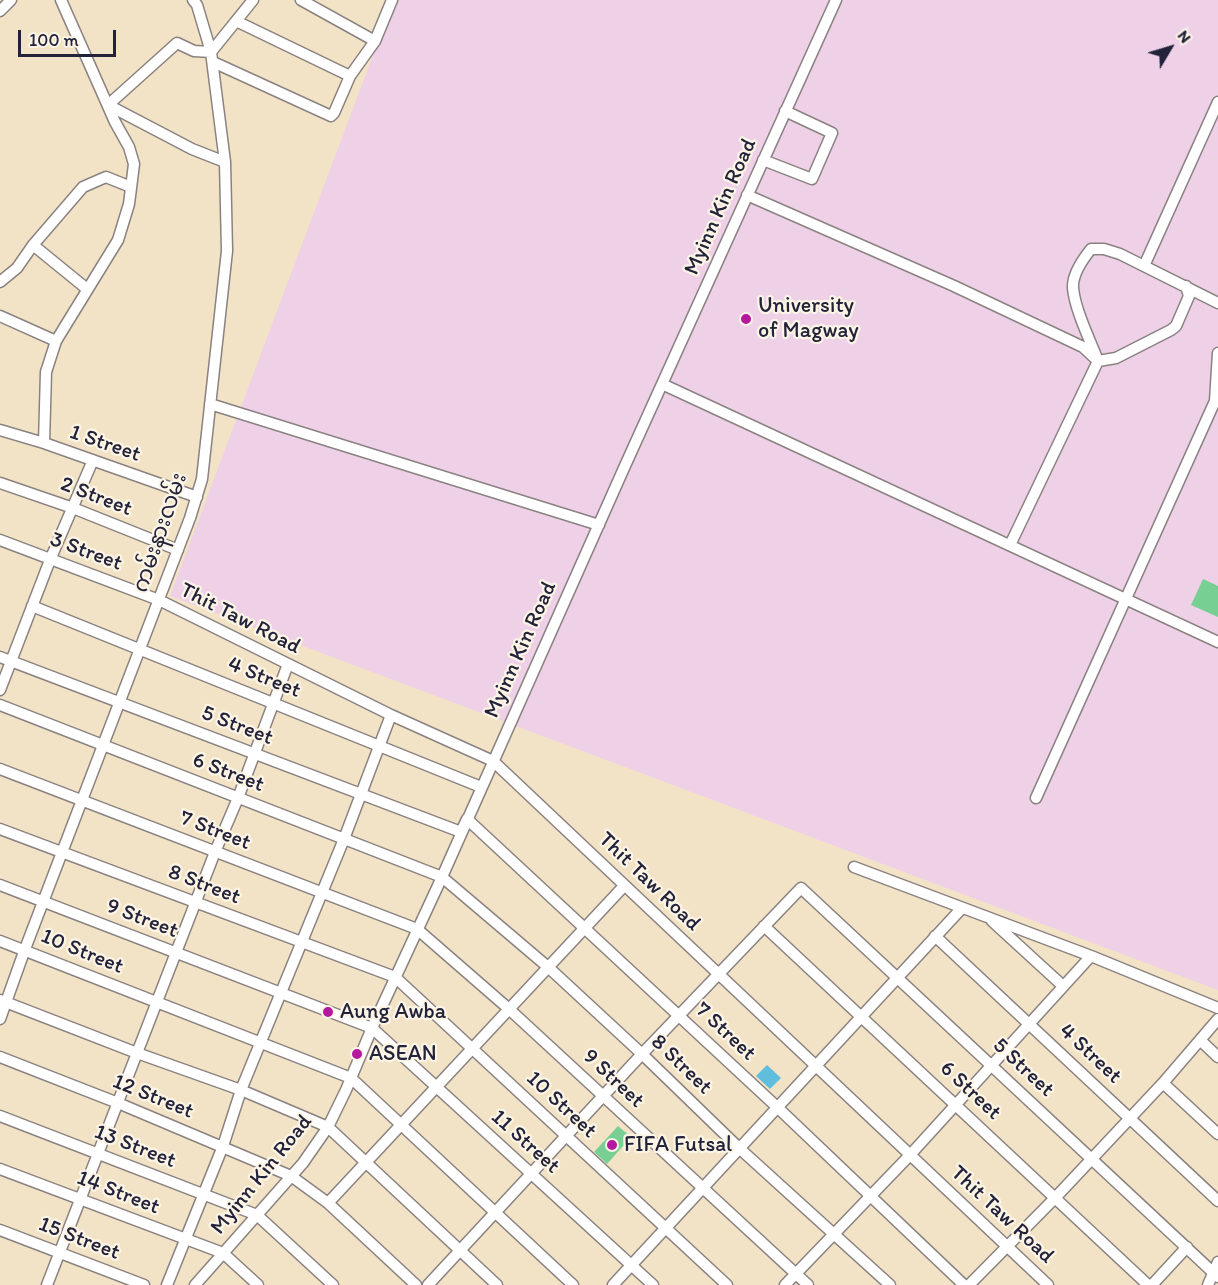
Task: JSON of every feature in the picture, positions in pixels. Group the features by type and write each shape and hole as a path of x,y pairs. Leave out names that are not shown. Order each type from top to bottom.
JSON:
{"street":[{"path":"0,11 10,0"},
{"path":"44,443 46,372 56,340 118,240 129,204 134,164 129,147 61,0"},
{"name":"ကမ်းနားလမ်း","path":"0,1019 2,1001 25,949 104,746 178,550 202,479 227,251 225,162 212,57 197,5 193,0"},
{"path":"212,57 253,0"},
{"path":"301,0 375,41"},
{"path":"108,105 177,43 212,57 331,116 350,76 375,41 392,0"},
{"name":"Myinn Kin Road","path":"195,1285 303,1163 328,1127 836,0"},
{"path":"236,21 350,76"},
{"path":"1144,266 1218,102"},
{"path":"108,105 192,149 225,162"},
{"path":"764,160 812,179 832,133 785,111"},
{"path":"0,282 17,268 33,245 83,187 106,177 131,187"},
{"path":"747,195 954,286 1083,347 1098,361"},
{"path":"33,245 87,289"},
{"path":"1010,545 1098,361 1078,308 1073,286 1078,271 1091,249 1104,249 1144,266 1218,303"},
{"path":"1098,361 1116,358 1176,326 1189,296 1186,286"},
{"path":"0,316 56,340"},
{"path":"1036,798 1215,401 1218,353"},
{"path":"662,384 1218,642"},
{"path":"210,404 599,525"},
{"name":"1 Street","path":"0,430 44,443 197,497"},
{"path":"0,690 5,659 32,606 93,460"},
{"name":"2 Street","path":"0,484 73,508 178,550"},
{"name":"3 Street","path":"0,540 159,600"},
{"name":"Thit Taw Road","path":"159,600 391,714 493,761 1048,1285"},
{"name":"4 Street","path":"32,606 482,787"},
{"name":"5 Street","path":"5,659 461,832"},
{"path":"47,1285 238,798 288,664"},
{"name":"6 Street","path":"0,705 442,877"},
{"path":"167,1285 223,1146 242,1090 344,839 391,714"},
{"name":"7 Street","path":"0,770 417,928"},
{"name":"7 Street","path":"467,819 777,1107 964,1285"},
{"name":"8 Street","path":"0,829 395,977"},
{"path":"854,867 1091,956 1218,1008"},
{"name":"8 Street","path":"442,877 548,966 739,1148 890,1285"},
{"name":"9 Street","path":"0,885 372,1028"},
{"path":"328,1203 624,886"},
{"name":"5 Street","path":"764,926 801,888 1216,1275"},
{"path":"613,1285 962,908"},
{"path":"987,917 1063,987"},
{"path":"428,1285 764,926"},
{"name":"6 Street","path":"764,926 1150,1285"},
{"name":"9 Street","path":"417,928 510,1009 808,1285"},
{"name":"4 Street","path":"935,936 1218,1201"},
{"name":"10 Street","path":"0,941 351,1078"},
{"path":"784,1285 910,1155 1091,956"},
{"name":"10 Street","path":"395,977 727,1285"},
{"path":"2,1001 137,1053 242,1090 328,1127 497,1285"},
{"path":"969,1285 1092,1159 1163,1083 1218,1019"},
{"name":"11 Street","path":"372,1028 653,1285"},
{"path":"1200,1040 1218,1057"},
{"name":"12 Street","path":"0,1057 118,1103 291,1176"},
{"path":"351,1078 573,1285"},
{"path":"1163,1083 1218,1134"},
{"name":"13 Street","path":"0,1116 257,1215"},
{"name":"14 Street","path":"0,1168 223,1253"},
{"path":"291,1176 328,1203 416,1285"},
{"path":"257,1215 333,1285"},
{"name":"15 Street","path":"0,1230 144,1285"},
{"path":"1150,1285 1187,1247"},
{"path":"223,1253 258,1285"},
{"path":"1208,1285 1216,1275 1218,1262"}],"shaded area":[{"name":"University of Magway","path":"396,0 1218,0 1218,990 170,596 378,42"}],"green space":[{"path":"1203,579 1218,586 1218,617 1191,605"},
{"name":"FIFA Futsal","path":"618,1126 631,1137 607,1164 594,1152"}],"water":[{"path":"767,1065 781,1078 770,1089 756,1076"}],"place":[{"name":"University of Magway","path":"746,319"},
{"name":"Aung Awba","path":"328,1012"},
{"name":"ASEAN","path":"357,1054"},
{"name":"FIFA Futsal","path":"612,1145"}]}
